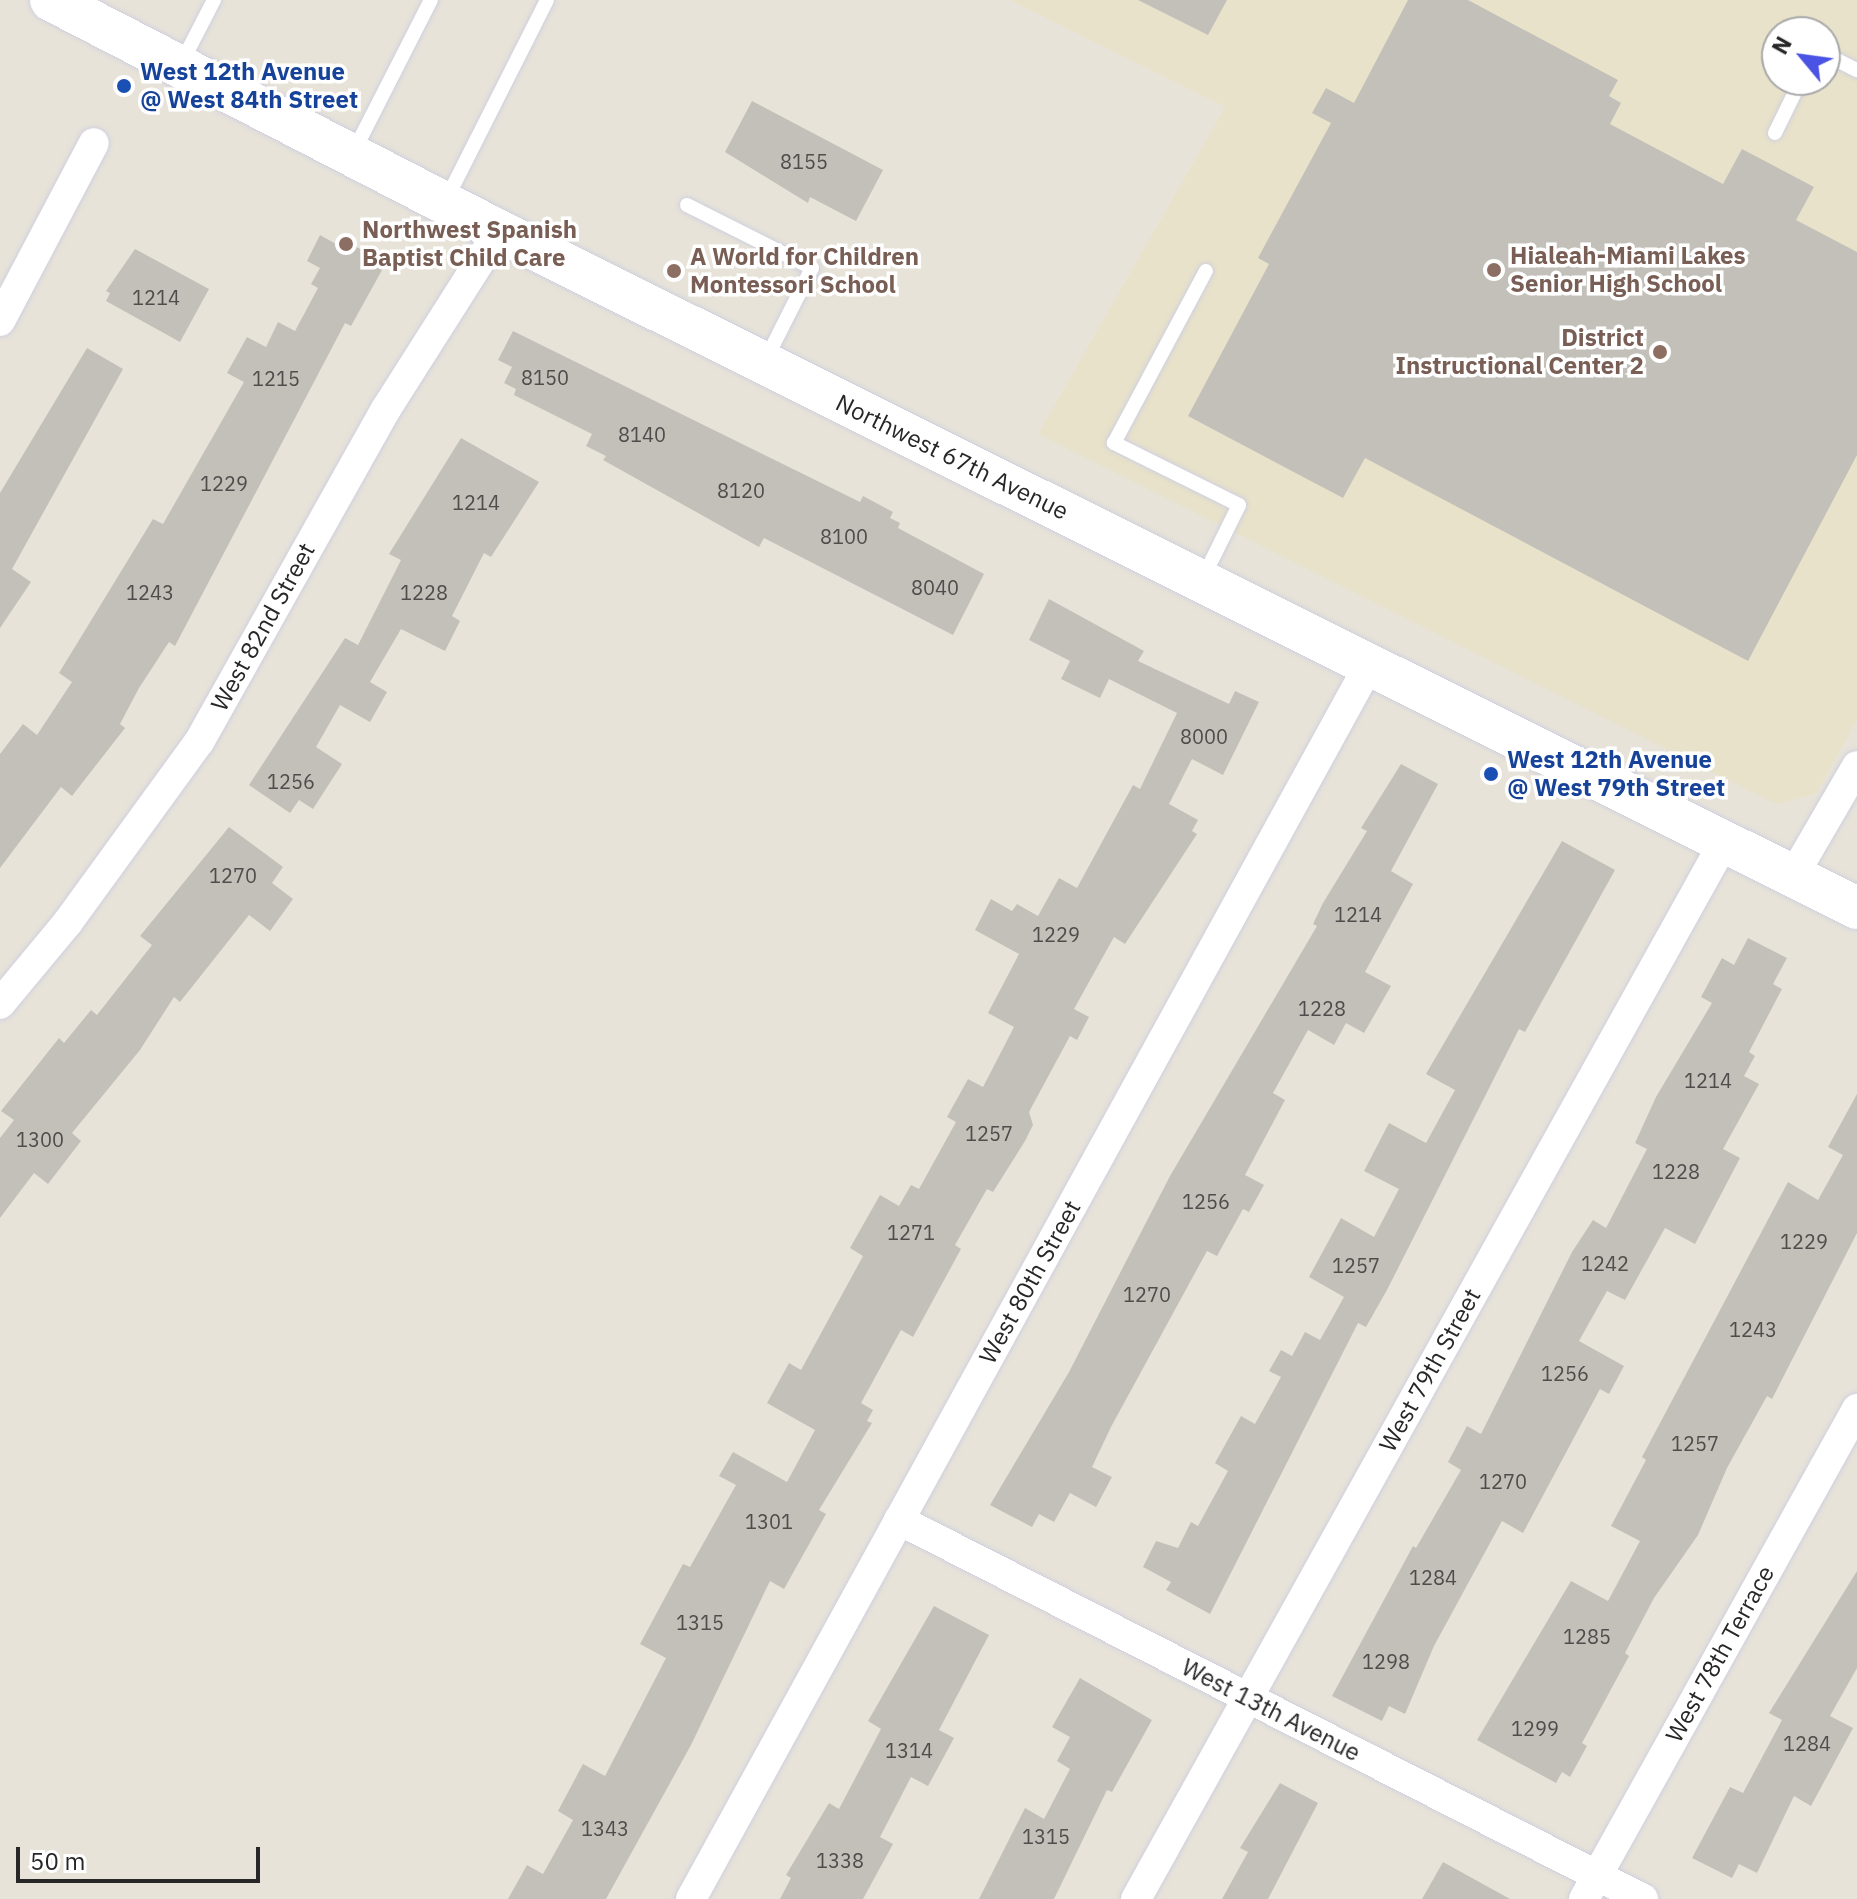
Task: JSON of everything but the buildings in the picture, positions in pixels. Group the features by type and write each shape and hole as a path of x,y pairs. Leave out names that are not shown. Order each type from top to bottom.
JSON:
{"main road":[{"name":"Northwest 67th Avenue","path":"51,0 94,10 180,66 499,231 1857,908"}],"street":[{"path":"0,321 94,143"},
{"name":"West 82nd Street","path":"0,1004 68,922 199,742 386,409 499,231"},
{"name":"West 80th Street","path":"691,1899 1369,665"},
{"path":"1793,876 1857,766"},
{"name":"West 79th Street","path":"1136,1899 1724,842"},
{"name":"West 78th Terrace","path":"1590,1887 1857,1409"},
{"name":"West 13th Avenue","path":"899,1520 1247,1698 1590,1887 1643,1899"}],"lane":[{"path":"180,66 214,0"},
{"path":"352,155 431,0"},
{"path":"445,203 547,0"},
{"path":"1775,133 1793,96"},
{"path":"687,205 812,268 764,363"},
{"path":"1201,581 1239,505 1114,443 1206,271"}],"shaded area":[{"name":"Hialeah-Miami Lakes Senior High School","path":"1010,0 1857,0 1857,720 1816,794 1776,804 1038,434 1225,107"}],"place":[{"name":"West 12th Avenue @ West 84th Street","path":"124,86"},
{"name":"Northwest Spanish Baptist Child Care","path":"346,244"},
{"name":"Hialeah-Miami Lakes Senior High School","path":"1494,270"},
{"name":"A World for Children Montessori School","path":"674,271"},
{"name":"District Instructional Center 2","path":"1660,352"},
{"name":"West 12th Avenue @ West 79th Street","path":"1491,774"}]}
